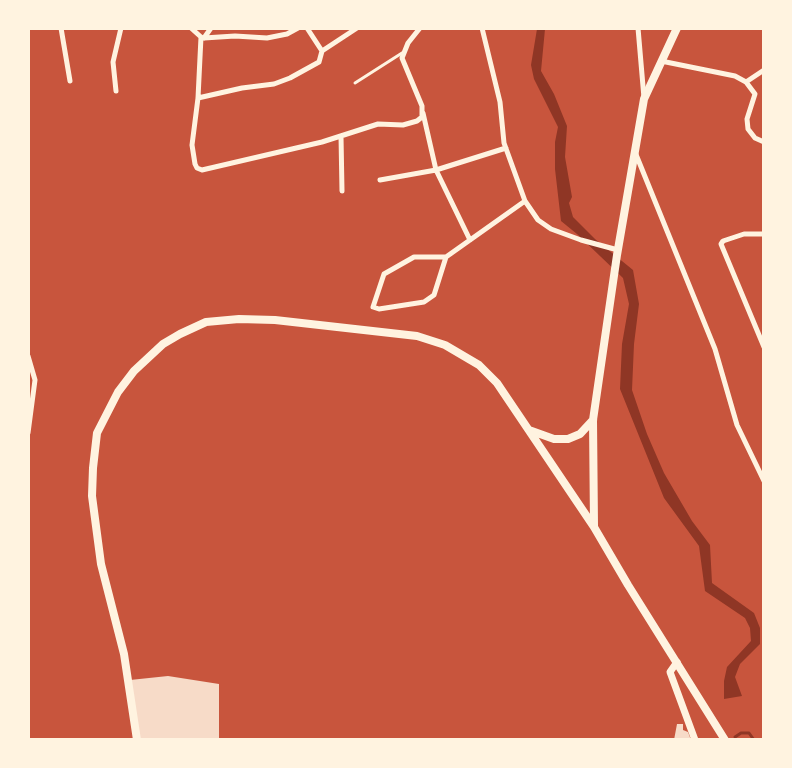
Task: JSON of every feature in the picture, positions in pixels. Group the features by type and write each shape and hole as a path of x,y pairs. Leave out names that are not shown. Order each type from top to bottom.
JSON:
{"main road":[{"path":"594,527 593,420 613,282 614,251 644,99 677,28"},
{"path":"137,740 124,654 101,564 92,496 97,434 111,405 134,371 163,344 180,333 206,322 239,319 275,320 417,336 445,345 479,365 498,383 594,527 725,740"},
{"path":"530,430 554,439 568,439 580,434 593,420"}],"street":[{"path":"61,28 70,81"},
{"path":"116,91 113,62 122,28"},
{"path":"191,28 202,37 267,38 287,34 298,28"},
{"path":"211,28 202,37 192,145 195,164 202,170 341,136 378,124 410,124 422,117 423,112"},
{"path":"198,98 242,88 274,84 319,62 322,51 307,28"},
{"path":"322,51 357,28"},
{"path":"420,28 402,53 402,58 423,112 436,170 470,240"},
{"path":"482,28 500,102 506,148 525,201 538,220 551,229 614,251"},
{"path":"638,28 644,99"},
{"path":"661,61 735,76 746,82 755,94 747,119 748,129 755,138 764,142"},
{"path":"746,82 764,70"},
{"path":"341,136 342,191"},
{"path":"380,180 436,170 506,148"},
{"path":"635,150 715,349 737,425 764,481"},
{"path":"446,257 434,295 424,302 374,309 384,274 414,256 446,257 525,201"},
{"path":"764,234 744,234 723,241 721,244 764,347"},
{"path":"28,356 35,380 28,433"},
{"path":"677,662 670,672 695,740"}],"lane":[{"path":"355,83 402,53"}],"shaded area":[{"path":"537,29 545,29 541,71 554,94 567,126 565,157 572,197 569,203 573,217 595,239 633,270 639,304 632,390 647,434 664,473 692,521 710,545 712,583 754,613 760,628 760,644 740,664 735,677 742,696 724,699 724,681 727,667 751,641 750,628 745,618 705,591 699,546 664,498 620,389 622,344 629,304 623,278 561,221 555,169 555,142 558,127 534,79 531,65"}],"building":[{"path":"168,676 219,684 219,740 139,740 130,680"},
{"path":"677,724 683,724 683,730 688,732 691,740 674,740"}],"waterway":[{"path":"735,737 741,733 749,733 754,740"}]}
